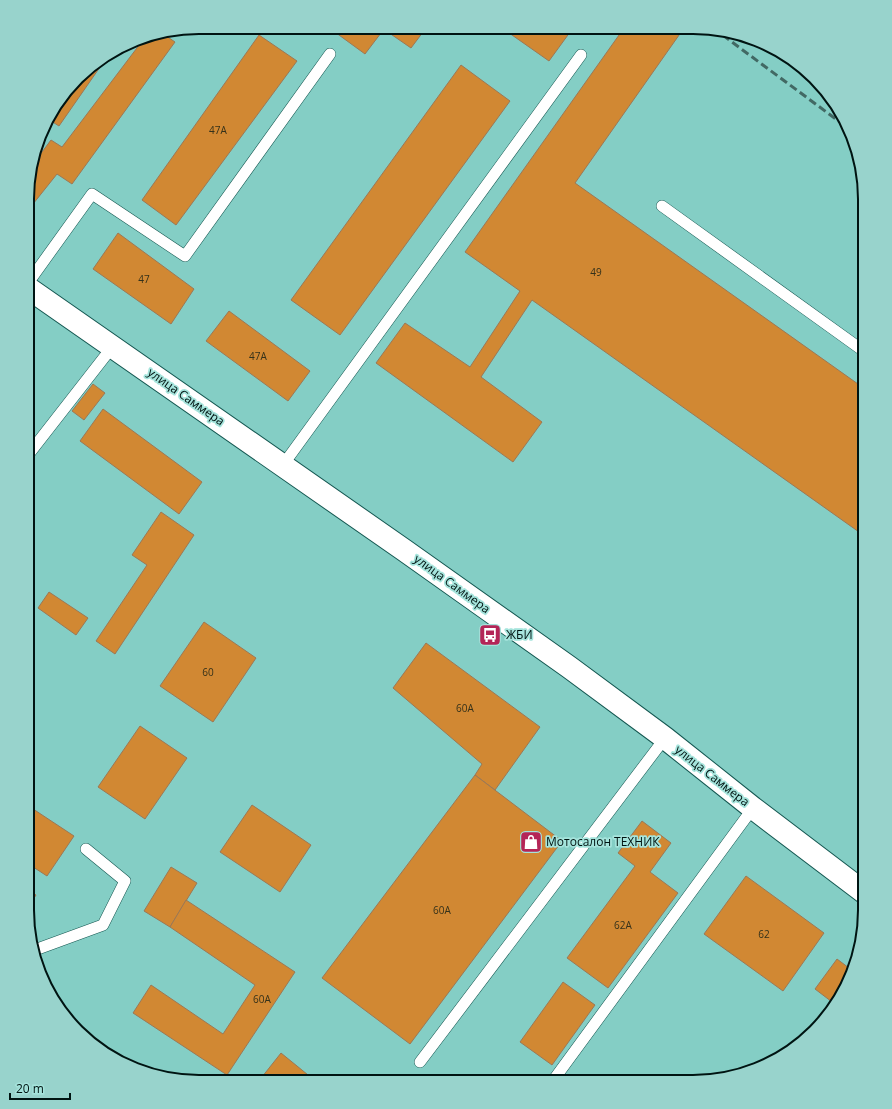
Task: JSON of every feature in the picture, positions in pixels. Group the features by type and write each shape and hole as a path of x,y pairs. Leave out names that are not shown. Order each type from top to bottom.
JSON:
{"street":[{"name":"улица Саммера","path":"34,292 283,465 563,663 665,738 753,808 858,888"}],"lane":[{"path":"34,275 92,194 185,256 330,54"},
{"path":"283,465 582,55"},
{"path":"662,206 858,347"},
{"path":"34,447 113,346"},
{"path":"420,1062 665,738"},
{"path":"557,1075 753,808"},
{"path":"39,949 103,925 125,881 86,849"}],"shaded area":[{"path":"188,34 715,35 746,43 766,51 794,68 810,82 824,98 836,116 849,146 855,167 858,188 858,921 855,942 849,963 836,993 824,1011 810,1027 794,1041 776,1053 746,1066 725,1072 704,1075 188,1075 167,1072 146,1066 116,1053 98,1041 82,1027 68,1011 56,993 43,963 37,942 34,921 35,177 43,146 51,126 68,98 82,82 98,68 126,51 156,40"}],"building":[{"path":"338,34 380,34 365,54"},
{"path":"391,34 422,34 411,48"},
{"path":"511,34 569,34 549,61"},
{"path":"620,34 680,34 575,183 858,384 858,531 532,300 481,377 542,422 513,462 376,363 405,323 470,367 520,291 465,252"},
{"path":"259,35 297,61 176,225 142,200"},
{"path":"168,37 175,42 72,184 57,174 34,203 35,177 41,154 51,140 62,147 138,46"},
{"path":"461,65 510,101 340,335 291,300"},
{"path":"101,66 59,126 53,122 68,98 82,82"},
{"path":"118,233 194,289 171,324 93,269"},
{"path":"229,311 310,371 288,401 206,341"},
{"path":"93,384 105,393 84,420 72,411"},
{"path":"103,409 202,482 179,514 80,441"},
{"path":"161,512 194,535 115,654 96,641 147,565 132,555"},
{"path":"49,592 88,618 76,635 38,608"},
{"path":"204,622 256,658 213,722 160,686"},
{"path":"426,643 540,727 495,790 475,775 482,764 393,688"},
{"path":"140,726 187,758 145,819 98,787"},
{"path":"475,775 562,841 410,1044 322,978"},
{"path":"252,805 311,845 280,892 220,852"},
{"path":"34,810 74,836 47,876 34,868"},
{"path":"642,821 671,843 650,872 678,893 608,988 567,958 635,866 618,853"},
{"path":"171,867 197,883 170,927 144,911"},
{"path":"746,876 824,933 783,991 704,934"},
{"path":"186,900 295,972 227,1075 133,1013 151,985 223,1034 255,985 170,927"},
{"path":"837,959 847,967 841,983 831,1001 815,989"},
{"path":"563,982 595,1005 552,1065 520,1042"},
{"path":"281,1053 308,1075 264,1075"}],"railway":[{"path":"725,37 838,121"}],"place":[{"name":"ЖБИ","path":"490,635"},
{"name":"Мотосалон ТЕХНИК","path":"531,842"}]}
